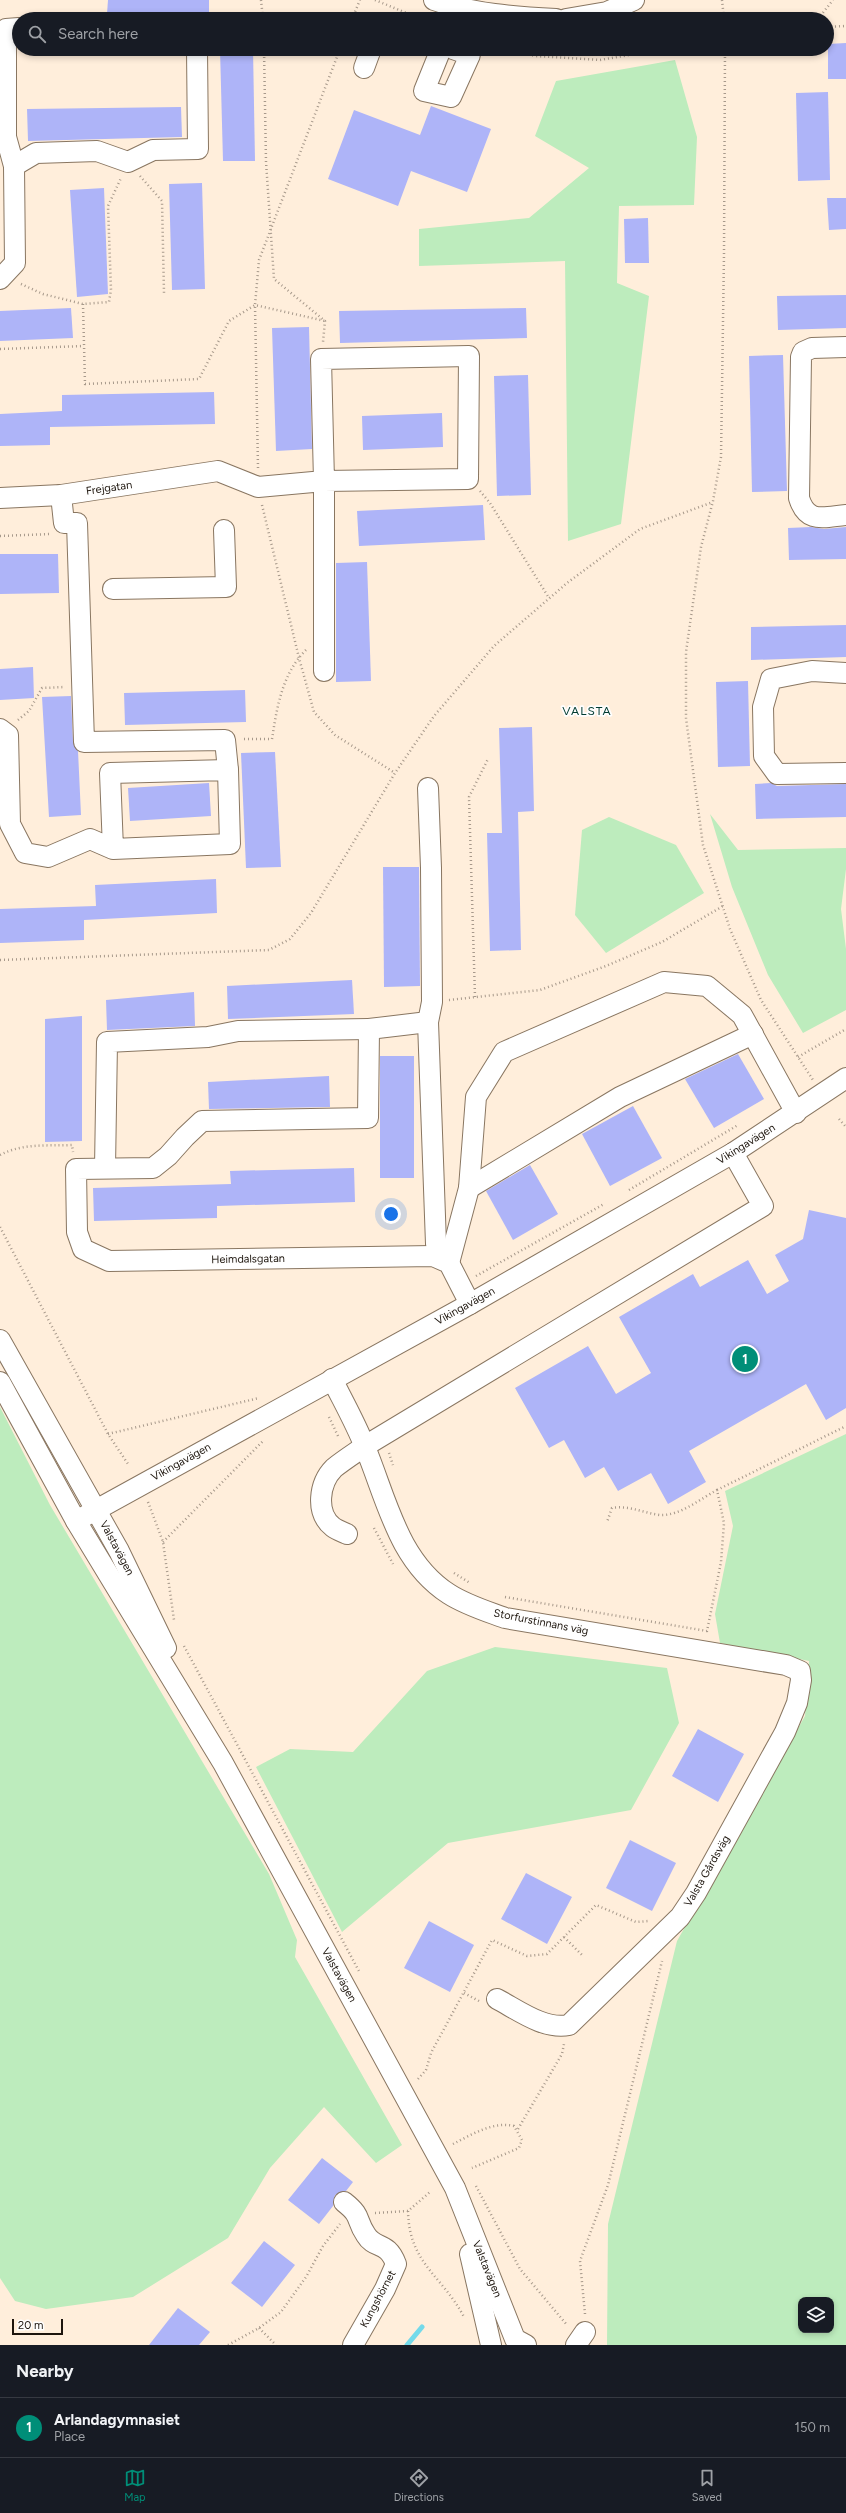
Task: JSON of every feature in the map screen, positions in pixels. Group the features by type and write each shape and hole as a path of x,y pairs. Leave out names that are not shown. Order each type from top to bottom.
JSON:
{"street":[{"path":"434,0 450,12"},
{"path":"607,12 634,0"},
{"path":"2,277 15,263 14,166 6,137 6,29 12,29"},
{"path":"14,166 36,153 96,151 128,162 153,150 198,149 197,56"},
{"path":"364,68 368,56"},
{"path":"438,56 424,92 451,98 470,56"},
{"path":"846,347 812,348 803,352 801,357 799,498 803,510 809,516 818,517 846,515"},
{"path":"258,487 324,481 468,479 469,356 321,359 324,481 324,671"},
{"name":"Frejgatan","path":"0,498 61,495 218,471 258,487"},
{"path":"2,731 8,734 10,824 25,853 48,856 90,839 113,849 230,844 228,770 225,740 84,742 82,686 81,529 64,523 61,495"},
{"path":"113,589 226,588 224,530"},
{"path":"846,673 812,671 771,679 763,707 764,756 777,774 846,773"},
{"path":"113,849 110,773 228,770"},
{"path":"428,788 432,868 432,1002 428,1022 436,1244 449,1263 470,1304"},
{"path":"449,1263 469,1188 476,1097 504,1052 664,982 707,986 742,1014 796,1113"},
{"path":"105,1168 107,1042 208,1037 238,1031 369,1029 428,1022"},
{"path":"76,1169 153,1168 168,1156 202,1121 368,1118 369,1029"},
{"path":"469,1188 620,1097 753,1034"},
{"name":"Vikingavägen","path":"76,1521 470,1304 733,1153 796,1113 846,1078"},
{"path":"347,1534 333,1527 321,1506 321,1492 325,1479 334,1469 373,1441 763,1206 733,1153"},
{"name":"Heimdalsgatan","path":"76,1169 77,1232 83,1248 109,1261 433,1256 449,1263"},
{"name":"Valstavägen","path":"0,1340 119,1551 223,1763 454,2188 515,2339 526,2345"},
{"name":"Storfurstinnans väg","path":"332,1379 373,1441 393,1523 407,1551 424,1574 449,1594 477,1608 505,1618 786,1664 800,1671 801,1680"},
{"name":"Valstavägen","path":"0,1382 76,1521 223,1763"},
{"name":"Valsta Gårdsväg","path":"566,2026 569,2025 680,1917 696,1893 785,1732 797,1703 801,1680"},
{"path":"497,1999 548,2024 566,2026"},
{"name":"Valstavägen","path":"454,2188 491,2345"},
{"name":"Kungshörnet","path":"344,2202 358,2216 366,2236 392,2252 396,2264 385,2289 353,2345"}],"path":[{"path":"261,0 262,12"},
{"path":"355,12 360,0"},
{"path":"375,0 404,12"},
{"path":"722,0 723,12"},
{"path":"824,12 833,0"},
{"path":"834,26 846,26"},
{"path":"264,56 266,162 274,279 325,321"},
{"path":"337,56 259,260 255,305 258,487 299,658 314,712 336,735 395,773"},
{"path":"535,56 600,60 623,56"},
{"path":"725,56 721,457 713,502 701,546 686,652 686,718 703,845 722,906 761,1000 816,1086"},
{"path":"2,277 43,294 83,304 108,302 111,290 108,206 128,162 162,201 164,293"},
{"path":"83,304 85,384 199,379 229,321 255,305 325,321"},
{"path":"321,359 325,321"},
{"path":"0,349 84,346"},
{"path":"468,479 490,503 549,598"},
{"path":"0,960 269,950 290,939 311,913 395,773 434,716 494,646 549,598 640,529 713,502"},
{"path":"0,536 81,529"},
{"path":"225,740 272,739 280,693 299,658 324,633"},
{"path":"2,731 29,711 42,688 82,686"},
{"path":"475,997 469,797 488,758"},
{"path":"432,1002 540,990 606,966 662,942 722,906"},
{"path":"798,1057 846,1029"},
{"path":"839,1119 846,1127"},
{"path":"0,1155 15,1147 72,1145 76,1169"},
{"path":"0,1227 108,1434 128,1464"},
{"path":"327,1412 349,1458"},
{"path":"607,1522 612,1508 623,1506 660,1515 674,1514 717,1490 846,1426"},
{"path":"163,1542 268,1435"},
{"path":"373,1441 395,1469"},
{"path":"498,1595 706,1631 721,1562 724,1523 717,1490"},
{"path":"147,1502 163,1542 174,1622"},
{"path":"372,1521 380,1543 397,1569"},
{"path":"452,1571 474,1585"},
{"path":"183,1643 361,1974"},
{"path":"418,2079 426,2070 432,2053 492,1940 527,1956 547,1954 596,1905 636,1922 652,1920"},
{"path":"564,1937 582,1955"},
{"path":"472,2179 520,2269 577,2329 585,2314 580,2261 608,2185 663,1956"},
{"path":"518,2129 562,2054 566,2026"},
{"path":"414,2072 422,2086"},
{"path":"453,2144 474,2134 500,2125 510,2125 518,2129 522,2140 519,2148 472,2168"},
{"path":"450,2138 457,2151"},
{"path":"228,2345 259,2328 281,2312 306,2277 323,2246 343,2220 358,2216 408,2211 430,2192"},
{"path":"408,2211 409,2225 418,2255 455,2300 466,2323"},
{"path":"259,2328 276,2345"}],"green space":[{"path":"675,60 697,137 694,205 619,206 617,283 649,296 621,524 568,541 565,261 419,266 419,229 529,218 589,168 535,136 556,81"},
{"path":"710,814 738,850 846,848 846,869 841,909 846,949 846,1010 803,1033 768,975 732,887"},
{"path":"609,817 676,845 704,893 606,953 575,915 582,830"},
{"path":"0,1407 50,1505 269,1874 297,1940 295,1957 402,2145 376,2163 324,2107 270,2168 228,2238 133,2297 46,2309 15,2301 0,2278"},
{"path":"846,1434 846,2345 607,2345 608,2224 677,1941 805,1716 809,1661 720,1643 715,1614 733,1526 725,1491"},
{"path":"495,1647 667,1668 679,1723 631,1810 448,1843 342,1932 256,1767 290,1749 353,1752 427,1671"}],"building":[{"path":"108,0 209,0 209,12 107,12"},
{"path":"846,43 846,79 828,79 828,56 834,56 834,44"},
{"path":"220,56 253,56 255,161 223,161"},
{"path":"828,92 830,180 798,181 796,93"},
{"path":"431,106 491,129 467,192 411,171 398,206 328,179 354,110 420,135"},
{"path":"181,107 182,137 28,141 27,109"},
{"path":"202,183 205,289 172,290 169,184"},
{"path":"104,188 108,294 77,297 70,190"},
{"path":"827,198 846,198 846,229 829,230"},
{"path":"648,218 649,263 625,263 624,219"},
{"path":"846,295 846,328 778,330 777,296"},
{"path":"71,308 73,338 0,341 0,311"},
{"path":"526,308 527,338 340,343 339,311"},
{"path":"309,327 312,449 276,451 272,328"},
{"path":"783,355 787,491 752,492 749,356"},
{"path":"528,375 531,495 497,496 494,376"},
{"path":"214,392 215,424 50,427 50,445 0,446 0,414 62,411 62,395"},
{"path":"442,413 443,447 363,450 362,416"},
{"path":"483,505 485,540 359,546 357,511"},
{"path":"811,527 824,529 846,527 846,559 789,560 788,528"},
{"path":"0,554 58,554 59,593 0,594"},
{"path":"367,562 371,681 336,682 336,563"},
{"path":"846,625 846,657 751,660 751,627"},
{"path":"33,667 34,698 0,700 0,669"},
{"path":"748,681 750,766 718,767 716,682"},
{"path":"245,690 246,722 125,725 124,693"},
{"path":"71,696 73,742 78,751 81,815 49,817 42,697"},
{"path":"532,727 534,811 518,812 521,950 490,951 487,833 502,833 499,728"},
{"path":"275,752 281,867 246,868 241,753"},
{"path":"209,783 211,816 130,821 128,788"},
{"path":"771,783 777,786 846,784 846,817 756,819 755,784"},
{"path":"383,867 419,867 420,986 384,987"},
{"path":"216,879 217,913 84,920 84,940 0,943 0,909 96,906 95,885"},
{"path":"352,980 354,1014 228,1019 227,986"},
{"path":"194,992 195,1026 107,1030 106,1000"},
{"path":"82,1016 82,1141 45,1142 45,1019"},
{"path":"738,1054 764,1099 714,1128 685,1079"},
{"path":"380,1056 414,1056 414,1178 380,1178"},
{"path":"329,1076 330,1107 209,1109 208,1082"},
{"path":"633,1106 662,1158 610,1186 582,1134"},
{"path":"530,1165 558,1214 513,1240 486,1191"},
{"path":"354,1168 355,1202 217,1206 217,1218 94,1221 93,1188 231,1184 230,1171"},
{"path":"809,1210 846,1218 846,1408 826,1420 806,1384 689,1451 706,1482 668,1504 651,1473 618,1491 604,1467 585,1478 564,1440 549,1448 515,1388 588,1346 616,1394 651,1373 619,1317 693,1274 700,1287 748,1260 767,1294 789,1281 775,1255 803,1239"},
{"path":"698,1729 744,1754 718,1802 672,1776"},
{"path":"630,1840 676,1863 652,1911 606,1888"},
{"path":"526,1873 572,1897 547,1944 501,1919"},
{"path":"429,1921 474,1945 450,1992 404,1968"},
{"path":"322,2158 353,2182 346,2191 335,2195 333,2206 319,2224 288,2200"},
{"path":"264,2241 295,2265 262,2307 231,2283"},
{"path":"178,2308 210,2332 199,2345 149,2345"}],"waterway":[{"path":"407,2345 422,2327"}],"place":[{"name":"Arlandagymnasiet","path":"745,1359"}],"district":[{"name":"VALSTA","path":"587,711"}]}
